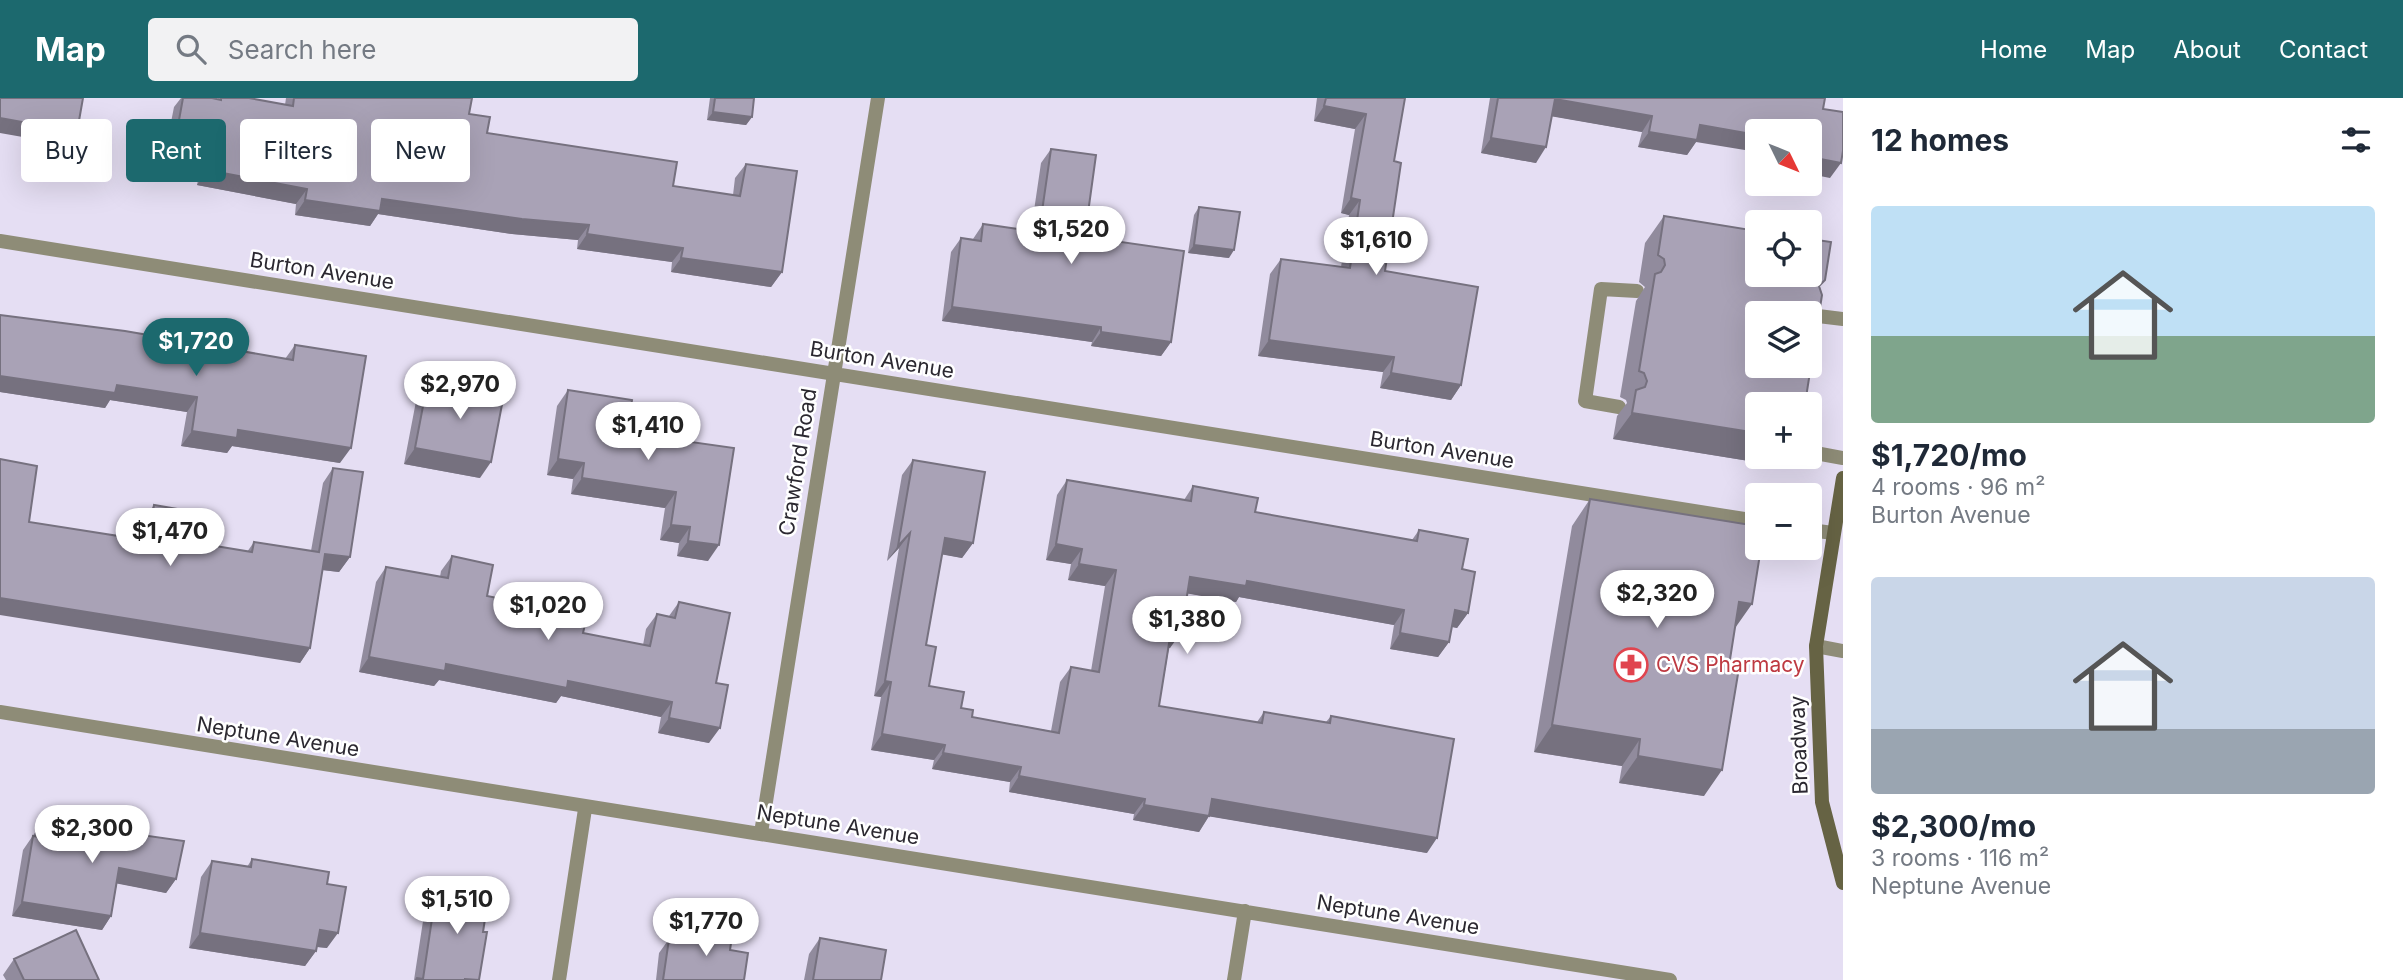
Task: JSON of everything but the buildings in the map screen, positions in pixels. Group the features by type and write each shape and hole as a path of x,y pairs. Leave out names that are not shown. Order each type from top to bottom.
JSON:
{"main road":[{"name":"Broadway","path":"1843,478 1816,646 1822,802 1843,883"}],"street":[{"name":"Crawford Road","path":"761,833 878,98"},
{"name":"Burton Avenue","path":"0,241 1745,519"},
{"path":"1619,407 1586,401 1601,289 1637,291"},
{"path":"1822,316 1843,319"},
{"path":"1822,454 1843,458"},
{"path":"1822,532 1833,533"},
{"path":"1816,646 1843,651"},
{"name":"Neptune Avenue","path":"0,712 585,809 761,833 1670,980"},
{"path":"559,980 585,809"},
{"path":"1234,980 1245,911"}],"place":[{"name":"CVS Pharmacy","path":"1631,665"}]}
